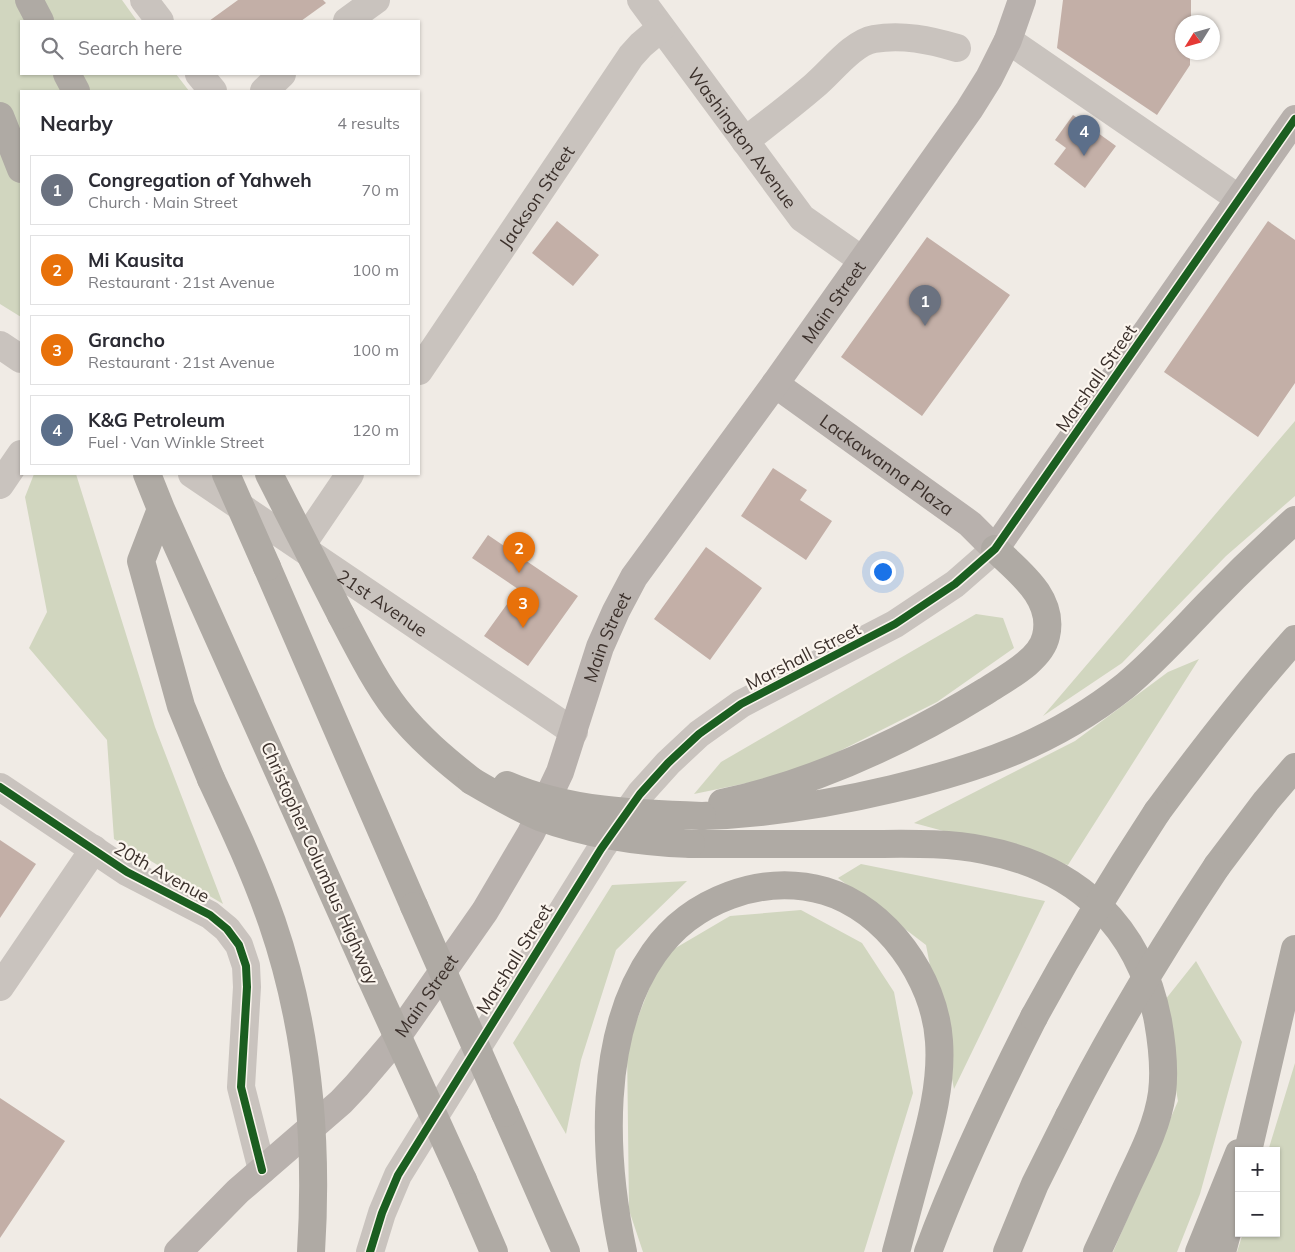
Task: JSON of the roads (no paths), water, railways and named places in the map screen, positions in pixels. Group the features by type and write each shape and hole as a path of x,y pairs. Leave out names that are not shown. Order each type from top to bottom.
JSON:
{"highway":[{"path":"20,0 29,20"},
{"path":"29,0 39,20"},
{"path":"52,75 59,90"},
{"path":"68,75 75,90"},
{"path":"0,116 20,166"},
{"path":"226,475 566,1252"},
{"path":"270,475 341,616 377,680 396,708 444,760 538,816 574,828 621,838 653,842 691,844 924,845 984,850 1014,858 1044,870 1074,886 1098,904 1117,925 1134,952 1145,976 1161,1038 1163,1068 1162,1093 1150,1136 1097,1252"},
{"path":"155,493 141,562 181,706 211,779 255,875 270,916 299,1027 312,1132 314,1175 311,1252"},
{"name":"Christopher Columbus Highway","path":"155,493 494,1252"},
{"path":"475,777 548,798 620,811 703,811 741,815 782,811 874,794 958,772 1027,746 1098,706 1158,657 1226,586 1295,520"},
{"path":"703,811 778,788 864,755 940,718 1025,665 1038,652 1046,636 1048,621 1045,606 1035,588 995,549"},
{"path":"928,1252 969,1151 998,1088 1075,942 1157,812 1203,749 1295,639"},
{"path":"1006,1252 1069,1116 1101,1053 1138,989 1217,866 1266,801 1295,768"},
{"path":"623,1252 612,1180 608,1118 615,1050 630,996 654,953 670,934 688,918 708,905 731,895 754,888 778,886 802,887 826,892 849,902 870,916 889,932 905,951 919,972 928,994 935,1016 940,1062 932,1120 896,1252"},
{"path":"1249,1147 1295,949"},
{"path":"1241,1147 1257,1100 1272,1047"},
{"path":"1199,1252 1235,1162"},
{"path":"1222,1252 1238,1192"}],"main road":[{"name":"Main Street","path":"178,1252 262,1170 341,1102 392,1044 490,903 531,833 560,772 600,647 634,577 775,384 969,110 989,78 1008,40 1022,0"},
{"name":"Marshall Street","path":"995,549 1238,198 1295,119"},
{"name":"Lackawanna Plaza","path":"775,384 970,524 995,549"}],"street":[{"path":"144,0 159,20"},
{"path":"348,20 376,0"},
{"name":"Washington Avenue","path":"641,0 802,218 862,260"},
{"name":"Jackson Street","path":"420,370 630,56 661,28"},
{"path":"745,141 816,85 856,47 872,39 904,37 938,42 957,48"},
{"path":"1008,40 1238,198"},
{"path":"200,75 212,90"},
{"path":"265,90 281,75"},
{"path":"0,345 20,358"},
{"path":"0,485 20,455"},
{"name":"21st Avenue","path":"194,475 574,732"},
{"path":"300,546 349,475"},
{"name":"Marshall Street","path":"370,1252 382,1213 398,1175 575,890 640,794 668,763 720,718 741,704 879,633 915,612 955,584 995,549"},
{"name":"20th Avenue","path":"0,786 127,872 210,916 226,929 239,945 246,966 247,987 241,1087 262,1170"},
{"path":"0,987 94,850"}],"place":[{"name":"K&G Petroleum","path":"1084,156"},
{"name":"Congregation of Yahweh","path":"925,326"},
{"name":"Mi Kausita","path":"519,573"},
{"name":"Grancho","path":"523,628"}]}
